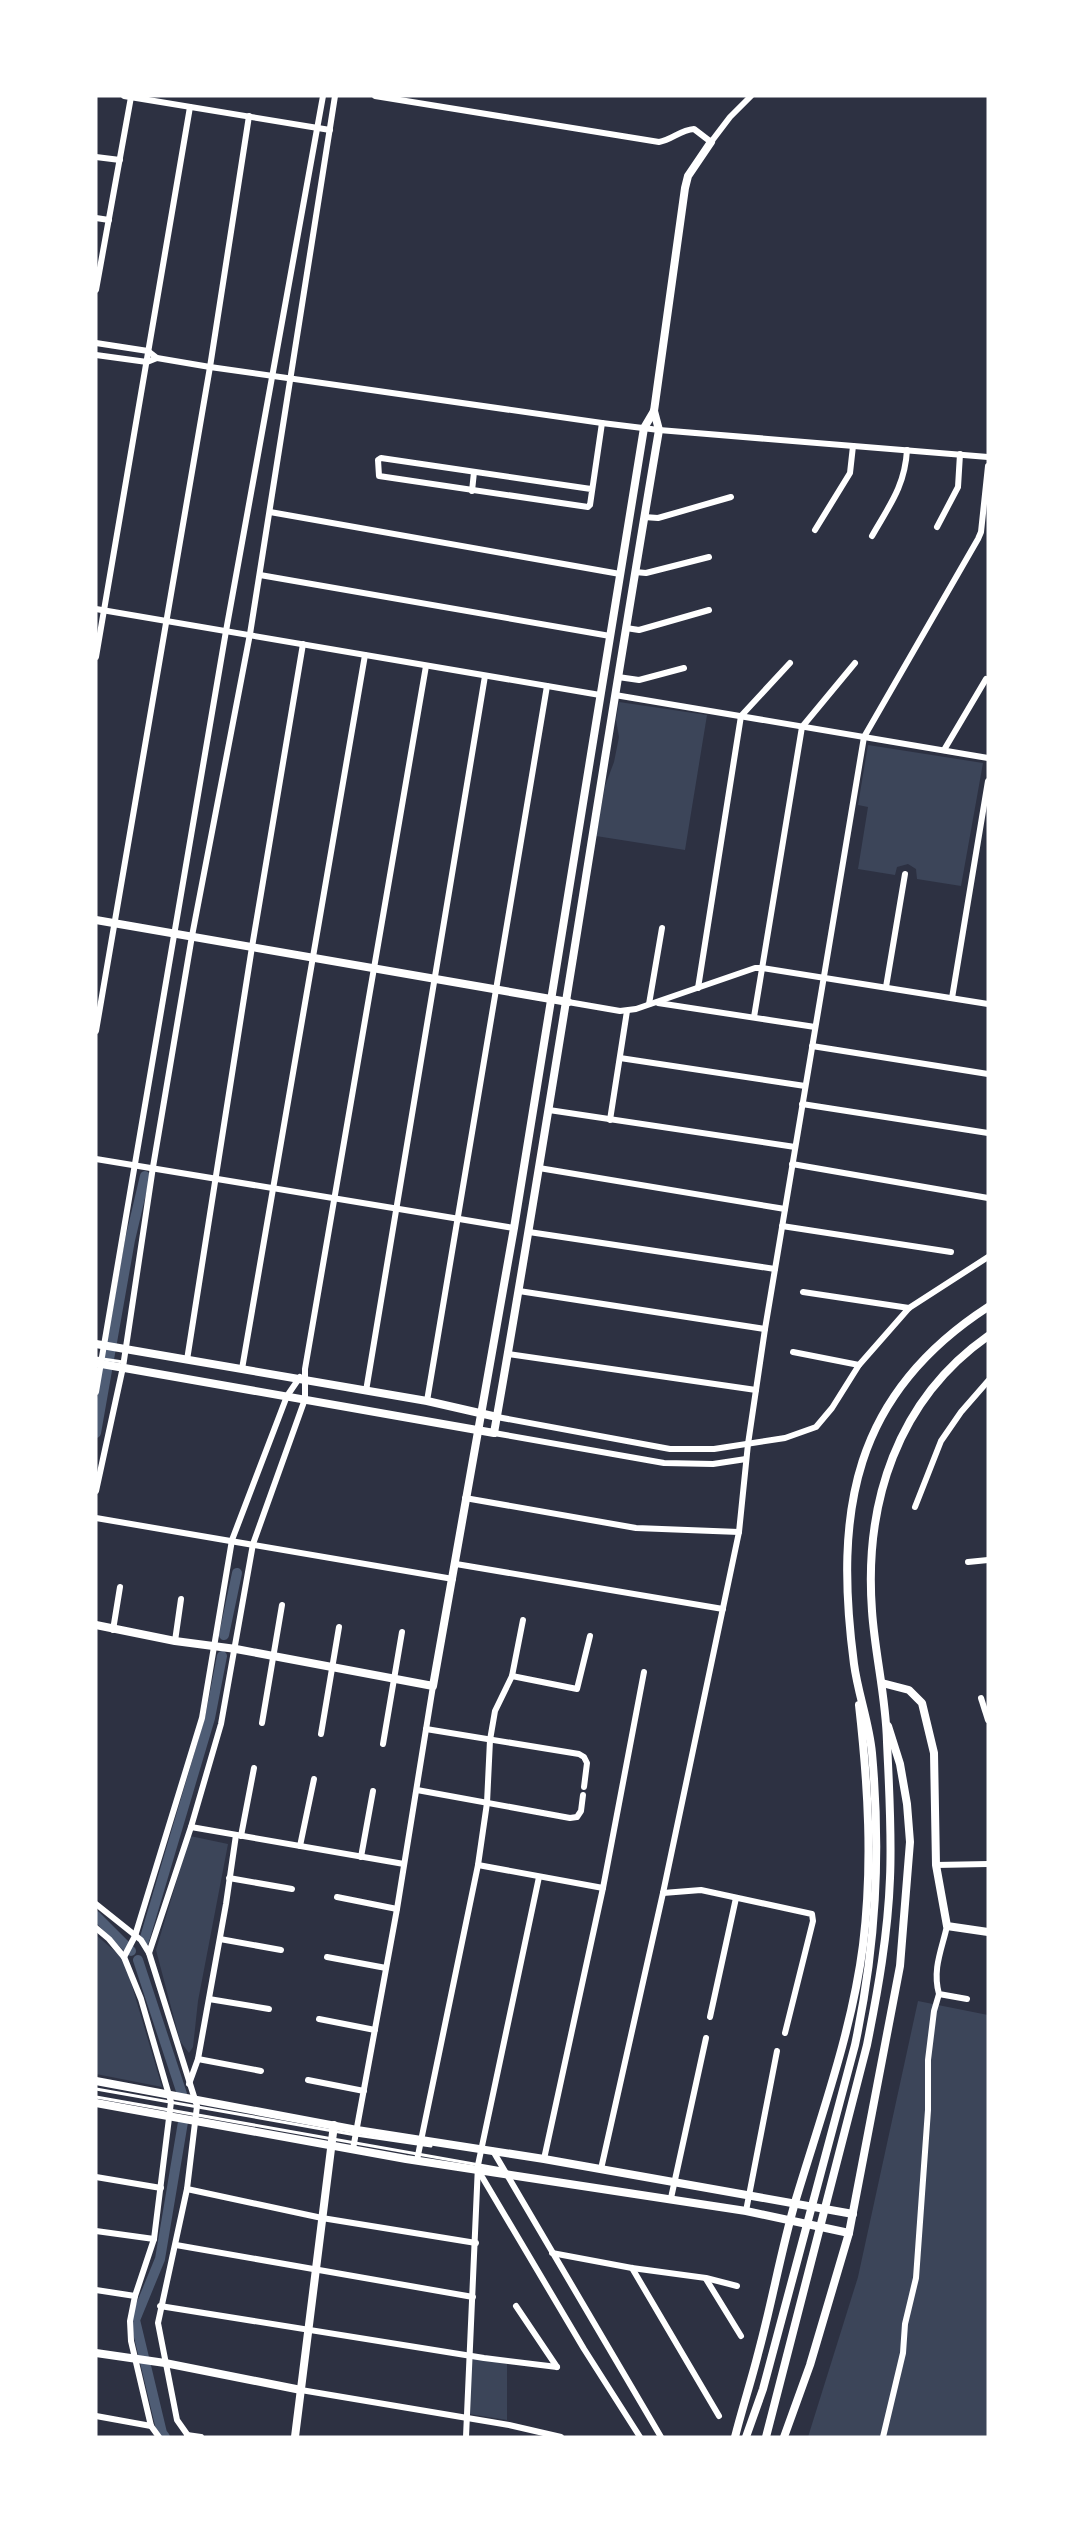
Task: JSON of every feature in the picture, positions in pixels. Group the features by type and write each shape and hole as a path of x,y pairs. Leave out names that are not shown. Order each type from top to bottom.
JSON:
{"main road":[{"path":"746,2437 763,2389 855,2045 867,1990 875,1926 878,1872 875,1792 869,1728 858,1691 850,1614 849,1523 855,1482 863,1456 881,1414 915,1368 948,1337 988,1307"},
{"path":"766,2437 867,2044 886,1927 890,1877 887,1722 877,1662 870,1575 872,1535 881,1490 903,1432 918,1408 958,1358 988,1335"},
{"path":"96,2081 170,2098 333,2128 544,2159 853,2214"},
{"path":"96,2103 197,2117 331,2143 671,2198 849,2233"}],"street":[{"path":"96,1392 100,1345 135,1166 226,631 323,96"},
{"path":"96,1491 123,1365 153,1167 192,936 250,634 335,96"},
{"path":"375,96 659,142 668,141 679,132 694,129 711,141"},
{"path":"354,2146 397,1909 433,1686 456,1564 465,1498 514,1228 644,428 654,411 685,188 688,176 711,141 751,96"},
{"path":"96,290 120,160 127,97 330,130"},
{"path":"96,657 190,107"},
{"path":"96,1031 210,367 249,116"},
{"path":"96,157 120,160"},
{"path":"96,218 109,220"},
{"path":"96,343 148,351 157,358 210,367 602,423 659,430 988,457"},
{"path":"96,355 147,362 157,358"},
{"path":"494,1433 568,1002 615,695 659,430 654,411"},
{"path":"591,489 381,458 378,460 379,476 588,507 591,489 602,423"},
{"path":"815,530 850,473 853,446"},
{"path":"873,536 903,482 907,450"},
{"path":"937,527 958,487 960,454"},
{"path":"601,2169 663,1893 739,1532 746,1458 765,1329 864,737 978,539 981,532 988,466"},
{"path":"472,491 474,472"},
{"path":"644,517 658,518 730,497"},
{"path":"270,512 620,574"},
{"path":"635,572 646,573 709,557"},
{"path":"260,574 610,636"},
{"path":"96,609 600,695"},
{"path":"626,628 639,630 709,610"},
{"path":"187,1360 252,947 303,644"},
{"path":"242,1369 365,655"},
{"path":"699,988 741,716 790,663"},
{"path":"754,1017 802,727 855,663"},
{"path":"148,1953 191,1827 221,1724 254,1544 305,1399 302,1380 426,666"},
{"path":"618,677 639,680 684,668"},
{"path":"366,1391 485,675"},
{"path":"944,750 986,680"},
{"path":"428,1401 547,686"},
{"path":"615,695 988,758"},
{"path":"952,998 988,781"},
{"path":"886,987 905,874"},
{"path":"96,920 627,1011 755,968 988,1004"},
{"path":"652,1003 662,928"},
{"path":"652,1003 815,1027"},
{"path":"610,1120 627,1011"},
{"path":"812,1046 988,1074"},
{"path":"620,1058 805,1086"},
{"path":"802,1104 988,1133"},
{"path":"549,1110 795,1147"},
{"path":"96,1159 514,1228"},
{"path":"792,1164 988,1198"},
{"path":"539,1168 785,1209"},
{"path":"782,1226 951,1252"},
{"path":"529,1232 775,1269"},
{"path":"100,1345 428,1401 497,1417 670,1449 714,1449 785,1438 816,1427 832,1408 859,1365 909,1308 988,1257"},
{"path":"519,1292 765,1329"},
{"path":"803,1292 909,1308"},
{"path":"793,1353 859,1365"},
{"path":"508,1354 756,1390"},
{"path":"99,1359 287,1396 664,1463 713,1464 746,1458"},
{"path":"124,1957 135,1936 202,1718 232,1540 287,1396 302,1380"},
{"path":"915,1507 941,1441 988,1380"},
{"path":"465,1498 636,1528 739,1532"},
{"path":"96,1518 453,1579"},
{"path":"968,1562 988,1560"},
{"path":"456,1564 723,1609"},
{"path":"113,1630 120,1587"},
{"path":"175,1641 181,1599"},
{"path":"262,1723 282,1605"},
{"path":"417,2157 478,1865 487,1803 490,1740 495,1711 512,1676 523,1620"},
{"path":"96,1625 113,1630 236,1649 433,1686"},
{"path":"321,1734 339,1627"},
{"path":"383,1744 402,1632"},
{"path":"512,1676 578,1689 590,1636"},
{"path":"544,2159 603,1888 644,1672"},
{"path":"882,1683 909,1690 922,1703 934,1753 936,1865 948,1926 939,1950 937,1971 939,1994 934,2011 928,2060 927,2133 916,2278 905,2324 903,2353 883,2437"},
{"path":"735,2437 758,2355 795,2203 851,2012 863,1944 870,1831 858,1691"},
{"path":"981,1698 988,1720"},
{"path":"784,2437 810,2365 849,2233 900,1966 910,1842 907,1804 900,1764 887,1722"},
{"path":"426,1730 584,1757 587,1763 584,1787"},
{"path":"189,2084 198,2059 229,1878 254,1768"},
{"path":"300,1846 314,1779"},
{"path":"417,1790 570,1818 577,1817 581,1811 583,1795"},
{"path":"361,1857 373,1791"},
{"path":"191,1827 404,1864"},
{"path":"936,1865 988,1864"},
{"path":"478,1865 603,1888"},
{"path":"466,2437 478,2167 539,1877"},
{"path":"229,1878 292,1889"},
{"path":"663,1893 701,1890 812,1914 813,1921 785,2033"},
{"path":"337,1898 397,1909"},
{"path":"710,2017 736,1898"},
{"path":"96,1904 135,1936 148,1953 197,2103 187,2188 158,2323 161,2363 177,2421 187,2436 201,2437"},
{"path":"948,1926 988,1932"},
{"path":"96,1928 109,1938 124,1957 141,1999 170,2098 171,2113 154,2239 135,2296 130,2321 131,2342 151,2426 159,2437"},
{"path":"220,1939 281,1950"},
{"path":"327,1957 386,1968"},
{"path":"939,1994 967,1999"},
{"path":"209,1999 269,2009"},
{"path":"319,2019 375,2030"},
{"path":"671,2198 706,2038"},
{"path":"746,2211 777,2051"},
{"path":"198,2059 261,2071"},
{"path":"308,2080 364,2091"},
{"path":"295,2437 333,2128"},
{"path":"493,2151 661,2437"},
{"path":"478,2167 584,2349 640,2437"},
{"path":"96,2176 161,2188"},
{"path":"187,2188 321,2218 476,2244"},
{"path":"96,2231 154,2239"},
{"path":"176,2245 472,2297"},
{"path":"552,2253 632,2268 706,2278 737,2286"},
{"path":"632,2268 719,2416"},
{"path":"706,2278 741,2336"},
{"path":"96,2290 135,2296"},
{"path":"160,2306 470,2356 557,2367 516,2306"},
{"path":"96,2353 509,2425 561,2437"},
{"path":"96,2416 151,2426"}],"lane":[{"path":"96,2089 170,2098"},
{"path":"96,2097 171,2113"},
{"path":"417,2157 466,2163 478,2167"}],"shaded area":[{"path":"619,702 707,715 685,850 596,836 605,786 614,762 619,737 616,720"},
{"path":"868,745 983,763 961,886 917,879 916,869 908,864 897,867 895,875 858,869 868,807 858,805"},
{"path":"190,1836 228,1844 198,2001 193,2047 189,2053 180,2041 156,1950"},
{"path":"96,1935 124,1959 162,2087 96,2074"},
{"path":"918,2001 988,2015 988,2437 808,2437 858,2277"},
{"path":"471,2357 507,2364 507,2420 469,2414"}],"waterway":[{"path":"96,1433 130,1240 145,1176"},
{"path":"224,1635 237,1573"},
{"path":"144,1941 210,1718 222,1656"},
{"path":"96,1916 131,1951"},
{"path":"138,1960 182,2094"},
{"path":"165,2437 162,2433 135,2320 160,2259 183,2122"}]}
